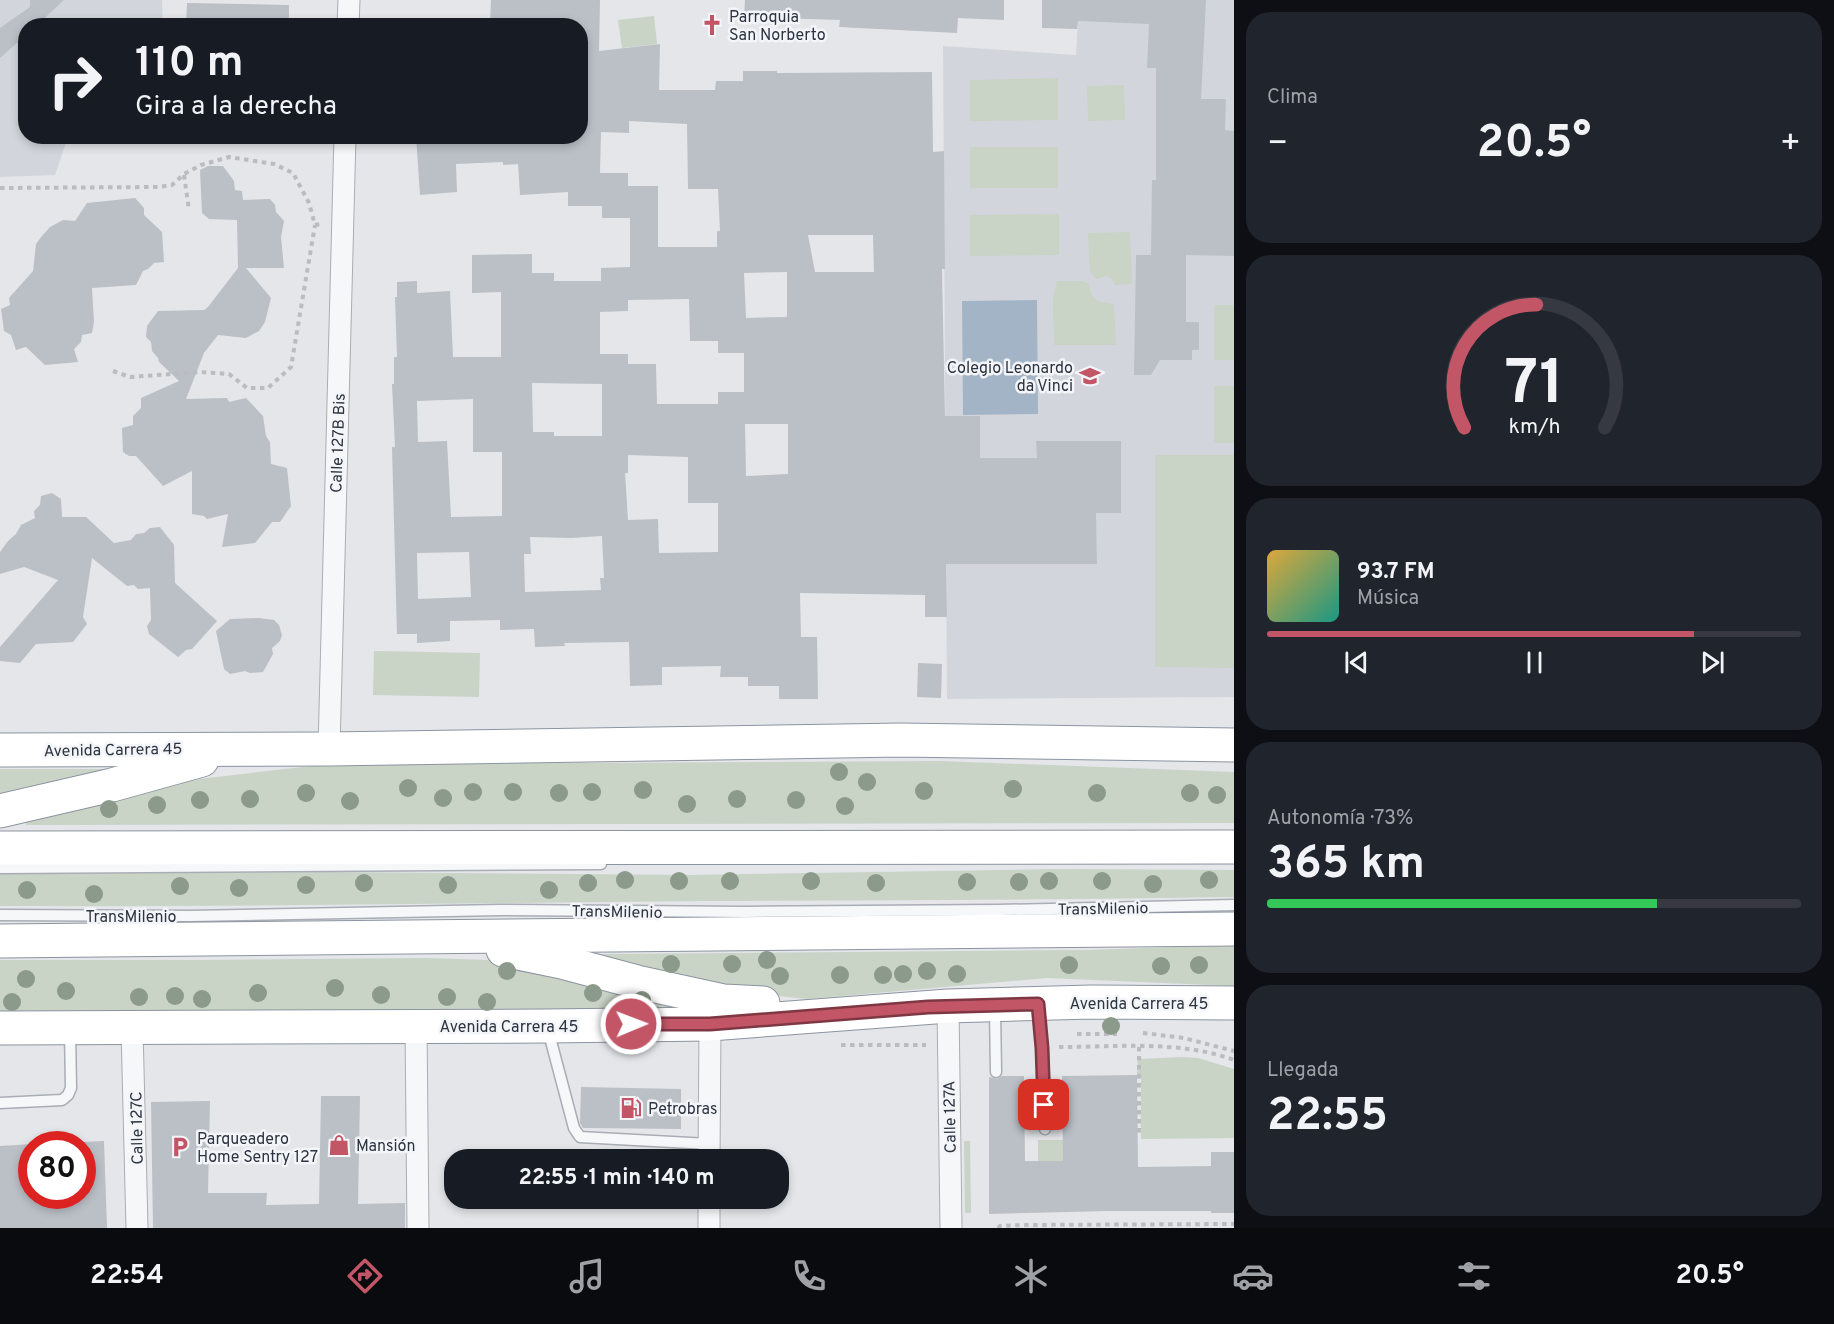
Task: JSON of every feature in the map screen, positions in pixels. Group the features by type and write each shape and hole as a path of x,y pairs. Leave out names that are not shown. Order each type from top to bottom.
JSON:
{"highway":[{"name":"Avenida Carrera 45","path":"0,750 329,749 901,740 1234,745"},
{"path":"0,811 112,785 241,748"},
{"path":"0,848 1234,847"},
{"path":"0,941 1234,929"},
{"path":"433,937 562,962 637,982 724,1000 869,1011"},
{"path":"1176,1002 1234,1024"},
{"name":"Avenida Carrera 45","path":"0,1028 710,1024 948,1006 1234,1003"}],"street":[{"path":"348,18 349,0"},
{"name":"Calle 127B Bis","path":"329,749 345,144"},
{"name":"Calle 127A","path":"948,1006 951,1228"},
{"path":"709,1149 710,1024"},
{"path":"415,1222 416,1026"},
{"name":"Calle 127C","path":"132,1029 137,1228"},
{"path":"709,1209 709,1228"}],"lane":[{"path":"0,868 614,864"},
{"name":"TransMilenio","path":"0,915 190,916 500,910 745,912 1234,905"},
{"path":"1038,1004 1042,1048 1044,1129"},
{"path":"994,1005 996,1072"},
{"path":"547,1026 574,1128 580,1137 683,1149"},
{"path":"0,1103 62,1100 68,1095 71,1088 70,1028"}],"path":[{"path":"0,188 158,187 172,185 184,174 201,165 229,157 274,164 293,173 309,203 315,225 291,367 268,388 247,388 229,375 200,372 130,377 113,371"},
{"path":"184,174 189,210"},
{"path":"315,225 343,226"},
{"path":"1144,1033 1184,1038 1234,1051"},
{"path":"1139,1047 1139,1137"},
{"path":"1042,1048 1182,1047 1213,1052 1234,1060"},
{"path":"998,1228 1000,1226 1234,1224"}],"shaded area":[{"path":"0,0 162,0 163,18 18,18 18,144 66,144 55,175 0,177"},
{"name":"Colegio Leonardo da Vinci","path":"1079,0 1234,0 1234,697 947,699 943,46 1076,55"},
{"path":"654,16 657,44 622,48 618,20"},
{"path":"1058,78 1058,120 970,121 970,80"},
{"path":"1124,85 1125,120 1088,121 1087,86"},
{"path":"970,147 1058,147 1058,188 970,188"},
{"path":"1059,214 1059,255 970,256 970,215"},
{"path":"1130,232 1132,284 1115,285 1111,278 1106,276 1097,279 1090,272 1088,233"},
{"path":"1057,281 1083,281 1089,284 1091,294 1097,301 1114,304 1116,345 1054,345 1053,300"},
{"path":"1214,305 1234,305 1234,360 1214,360"},
{"path":"1214,386 1234,386 1234,443 1214,443"},
{"path":"1155,455 1234,455 1234,668 1155,667"},
{"path":"374,651 480,653 479,697 373,695"},
{"path":"364,760 592,763 940,761 1234,772 1234,823 26,825 26,819 181,781"},
{"path":"0,769 113,769 0,801"},
{"path":"1061,869 1234,870 1234,897 0,906 0,874 330,872 691,875"},
{"path":"1234,945 1234,986 1047,978 808,999 728,991 650,976 602,954 1087,950"},
{"path":"425,958 488,960 562,973 710,1012 0,1020 0,960"},
{"path":"1198,1058 1234,1069 1234,1138 1141,1139 1141,1074 1137,1075 1138,1059"},
{"path":"1038,1140 1086,1140 1087,1161 1051,1166 1050,1161 1038,1161"},
{"path":"964,1141 970,1141 971,1213 965,1213"}],"water":[{"path":"1037,300 1038,414 963,415 962,301"}],"building":[{"path":"30,0 64,0 45,18 18,18 18,42 0,58 0,28 30,7"},
{"path":"491,0 600,0 599,51 660,44 659,90 715,90 716,81 743,81 743,71 777,71 777,73 932,72 933,152 944,151 945,269 942,269 945,416 980,416 980,458 1037,458 1036,441 1121,441 1121,513 1096,513 1097,564 946,564 947,617 925,617 925,595 800,593 801,637 817,637 818,699 779,699 779,686 748,686 748,677 720,677 721,666 662,667 662,685 630,686 629,642 564,643 565,646 535,647 534,629 500,630 500,620 450,621 450,641 417,643 417,634 397,634 392,384 394,384 394,357 397,357 395,297 397,297 397,282 417,281 417,293 450,291 453,357 501,357 501,292 472,293 472,255 532,254 532,273 554,273 554,281 601,281 601,268 630,267 630,218 602,218 602,206 568,206 568,192 520,195 518,164 503,165 503,162 456,164 457,192 420,195 417,144 588,144 588,18 490,18","holes":["629,121 687,124 688,189 718,189 720,231 717,231 717,247 658,247 658,186 628,186 628,173 600,173 601,132 629,133","808,235 873,235 874,272 815,272","787,272 787,317 746,318 744,273","689,299 690,341 718,341 718,353 744,353 744,392 718,392 718,404 657,404 656,364 628,364 628,354 600,354 600,312 628,311 628,300","532,383 602,384 602,436 554,436 554,432 533,432","473,399 473,452 502,452 502,516 451,517 447,441 418,442 417,401","745,424 788,424 788,474 746,476","628,455 688,457 688,503 718,503 718,552 659,553 658,519 628,520 625,473 628,473","602,536 604,578 600,578 601,590 525,592 524,554 531,554 530,537","469,552 471,597 418,599 417,553"]},
{"path":"745,0 1004,0 1004,20 958,18 957,33 839,27 840,20 744,17"},
{"path":"1042,0 1206,0 1201,99 1226,99 1225,130 1234,131 1234,256 1186,255 1186,322 1199,322 1199,350 1192,350 1192,360 1160,360 1151,375 1134,375 1136,255 1151,255 1152,180 1156,180 1156,68 1147,68 1149,24 1078,21 1077,29 1042,28"},
{"path":"187,3 289,5 289,18 186,18"},
{"path":"208,166 223,166 234,181 235,190 242,191 243,200 270,199 275,205 276,212 284,221 281,237 284,268 246,268 271,298 265,322 259,331 246,338 218,335 204,353 186,399 227,398 229,402 246,398 263,416 266,436 270,442 271,464 287,468 291,506 280,522 272,522 255,543 222,547 228,514 207,519 204,516 192,514 192,471 163,486 136,456 129,456 123,452 122,428 133,425 133,416 141,408 141,398 179,381 159,362 152,351 151,342 146,337 147,326 158,311 204,310 238,268 237,220 209,219 202,213 200,170"},
{"path":"135,198 144,208 144,215 162,232 164,262 154,263 143,271 136,285 92,288 94,322 92,333 82,335 81,342 74,349 78,362 45,365 26,347 16,350 11,335 4,331 1,309 10,305 9,298 33,271 36,244 42,236 50,227 63,220 75,221 87,203"},
{"path":"52,493 61,499 62,517 86,517 114,543 131,540 136,534 144,533 150,528 160,527 174,545 175,583 217,621 192,649 186,650 178,657 149,634 147,626 151,620 150,588 138,589 134,585 127,586 92,558 83,617 87,624 73,642 36,644 20,663 0,661 0,647 58,580 24,567 0,574 0,552 21,525 35,518 34,511 40,505 41,496"},
{"path":"230,619 274,620 279,625 282,635 280,641 272,648 273,654 263,672 245,671 230,674 224,669 216,631"},
{"path":"918,663 942,664 941,698 917,697"},
{"path":"1137,1075 1138,1167 1211,1166 1211,1152 1234,1152 1234,1213 1109,1211 989,1214 989,1077 997,1079 1002,1076 1024,1076 1025,1161 1063,1161 1062,1076"},
{"name":"Petrobras","path":"581,1087 681,1089 681,1129 583,1128 580,1123"},
{"name":"Parqueadero Home Sentry 127","path":"321,1096 360,1096 358,1204 405,1203 405,1228 153,1228 151,1102 210,1101 208,1193 267,1193 266,1205 319,1204"},
{"path":"96,1141 104,1141 107,1228 0,1228 0,1146 18,1145 18,1209 96,1209"}],"place":[{"name":"Parroquia San Norberto","path":"712,25"},
{"name":"Colegio Leonardo da Vinci","path":"1090,376"},
{"name":"Petrobras","path":"631,1108"},
{"name":"Mansión","path":"339,1145"},
{"name":"Parqueadero Home Sentry 127","path":"180,1147"}],"route":[{"path":"631,1024 710,1024 928,1007 1038,1004 1044,1105"}]}
